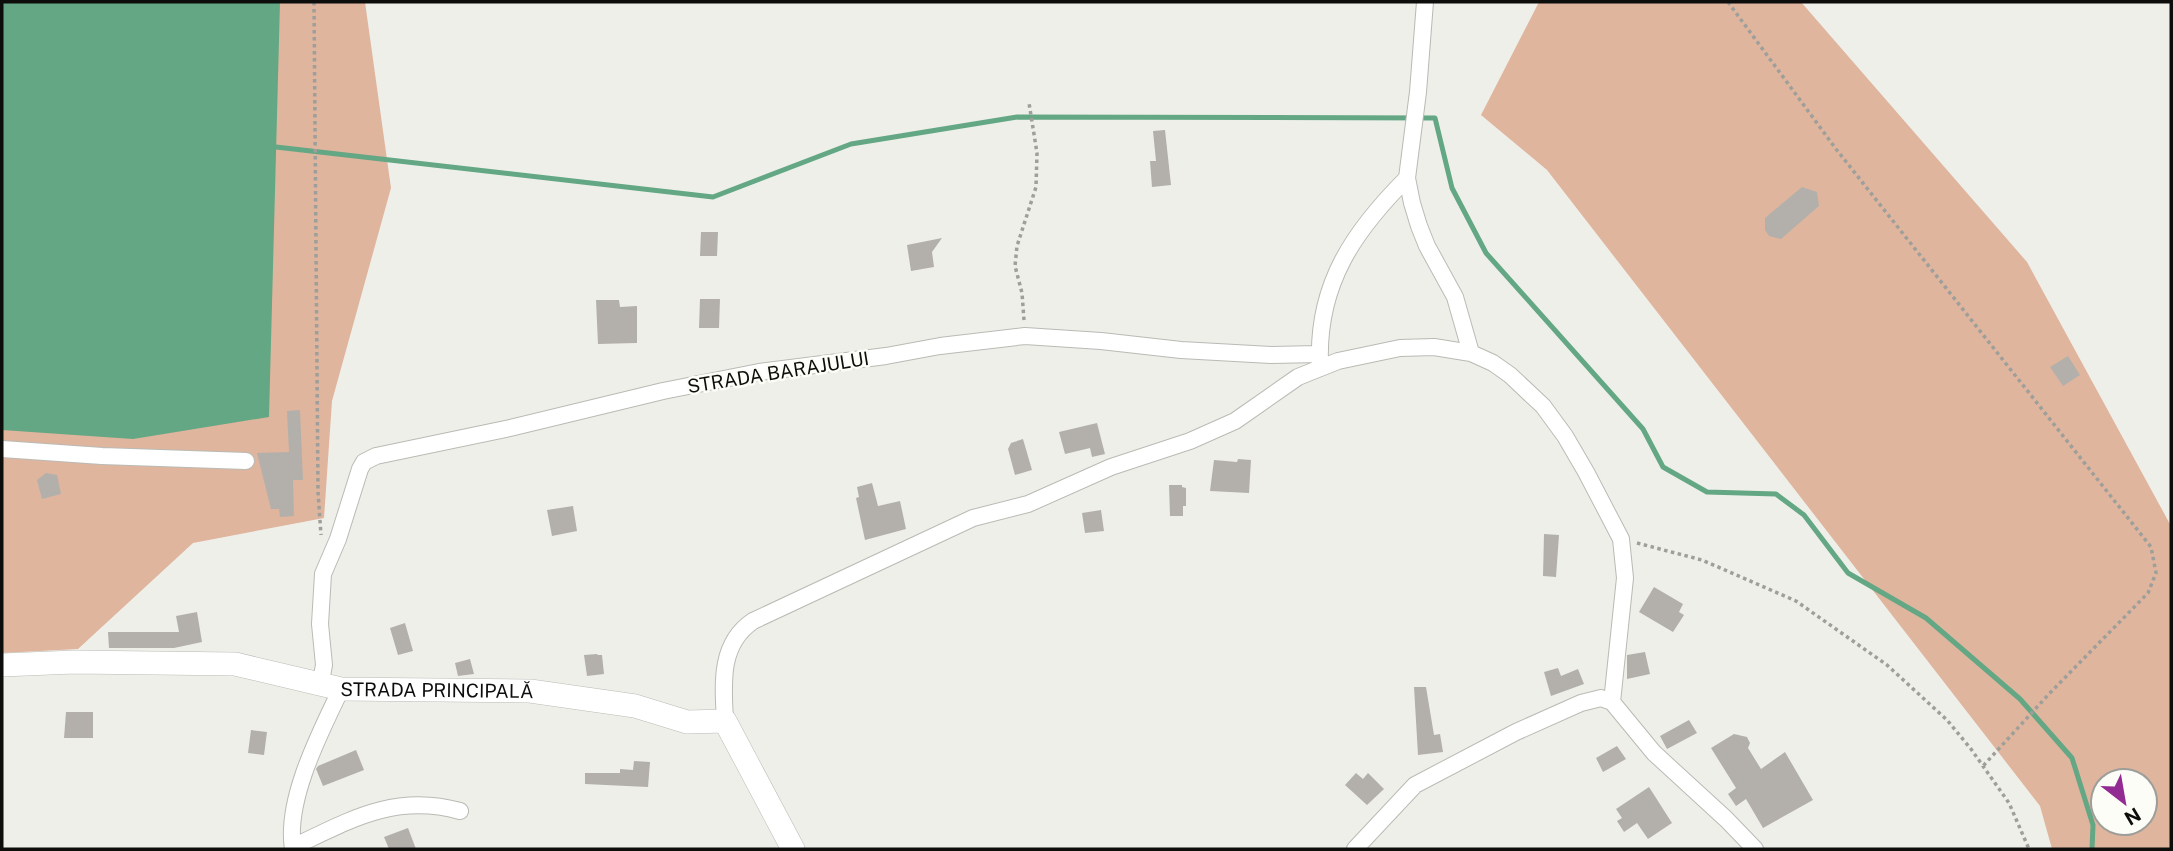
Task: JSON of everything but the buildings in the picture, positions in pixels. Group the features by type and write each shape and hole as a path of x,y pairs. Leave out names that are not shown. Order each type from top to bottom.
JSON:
{"main road":[{"name":"STRADA PRINCIPALĂ","path":"2,665 235,664 331,687 530,691 635,706 687,722 725,722"},
{"path":"725,722 793,849"}],"street":[{"path":"1425,2 1407,172 1419,226 1455,297 1471,353"},
{"path":"1320,361 1323,307 1334,274 1356,236 1407,172"},
{"name":"STRADA BARAJULUI","path":"331,687 324,665 320,624 323,574 338,539 360,469 365,462 376,456 759,372 1025,336 1320,361"},
{"path":"725,722 723,699 726,658 738,632 752,621 973,518 1028,504 1111,467 1190,441 1235,421 1320,361 1400,348 1434,347 1471,353 1493,363 1510,375 1543,407 1586,472 1621,539 1626,578 1612,702"},
{"path":"2,449 246,461"},
{"path":"331,687 292,824 293,848 359,817 385,809 417,803 437,804 460,811"},
{"path":"1355,849 1415,785 1516,732 1581,703 1601,698 1612,702 1654,753 1755,849"}],"path":[{"path":"314,2 318,492 323,574"},
{"path":"1728,2 1836,149 2151,547 2156,573 2148,593 1983,766"},
{"path":"1025,336 1022,293 1015,266 1017,246 1036,187 1037,153 1029,103"},
{"path":"1621,539 1702,560 1796,601 1887,666 1947,720 1983,766 2009,803 2029,849"}],"shaded area":[{"path":"2,2 365,2 391,188 332,401 324,518 193,543 78,649 2,653"},
{"path":"2,2 280,2 269,417 133,439 2,430"},
{"path":"1539,2 1801,2 2027,262 2171,526 2171,849 2052,849 2040,806 1547,170 1481,115"}],"waterway":[{"path":"276,147 713,197 851,144 1017,117 1435,118 1452,188 1486,253 1643,429 1663,467 1707,492 1776,494 1804,515 1848,573 1926,618 2020,699 2072,758 2093,825 2092,849"}]}
